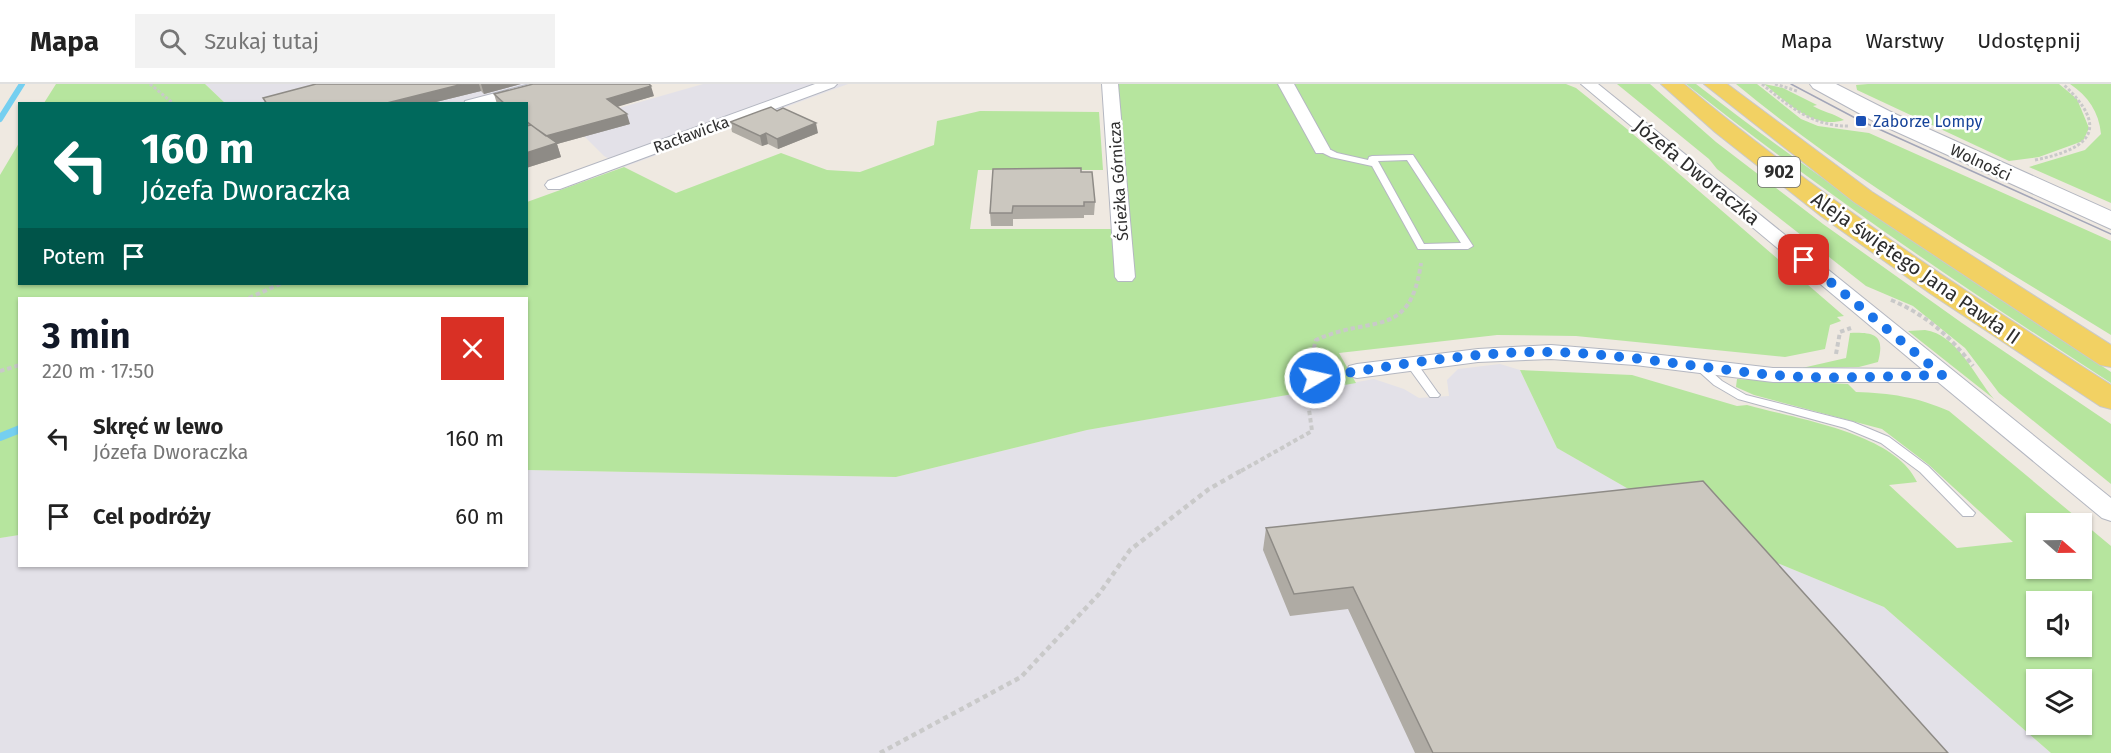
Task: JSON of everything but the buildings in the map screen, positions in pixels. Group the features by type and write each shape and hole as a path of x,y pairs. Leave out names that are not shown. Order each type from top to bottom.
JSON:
{"main road":[{"name":"Aleja świętego Jana Pawła II","path":"1671,84 1758,157 1836,214 2111,399"},
{"name":"Aleja świętego Jana Pawła II","path":"1714,84 1863,197 2111,358"}],"street":[{"path":"479,102 548,84"},
{"name":"Racławicka","path":"554,184 829,84"},
{"name":"Ścieżka Górnicza","path":"1110,84 1125,278"},
{"path":"1286,84 1322,148"},
{"name":"Józefa Dworaczka","path":"1589,84 2111,512"},
{"name":"Wolności","path":"1820,84 1884,118 2111,220"},
{"path":"1357,371 1511,353 1551,352 1786,375 1851,378 1942,375"}],"lane":[{"path":"1322,148 1334,155 1374,164"},
{"path":"1410,157 1468,246 1422,247 1372,159 1410,157"},
{"path":"1412,364 1434,395"},
{"path":"1699,366 1718,383 1742,397 1849,425 1885,440 1924,469 1968,513"}],"path":[{"path":"150,84 172,102"},
{"path":"1762,84 1806,118 1822,124 1852,126"},
{"path":"1774,84 1797,91"},
{"path":"2034,160 2080,148 2092,138 2095,127 2088,107 2063,84"},
{"path":"880,753 1021,677 1099,594 1130,550 1209,489 1312,431 1307,395 1315,378 1312,355 1316,340 1330,332 1369,326 1394,319 1415,300 1420,282 1422,247"},
{"path":"251,297 278,285"},
{"path":"1880,297 1912,309 1930,324"},
{"path":"0,371 18,366"},
{"path":"1315,378 1357,371"}],"shaded area":[{"path":"205,84 575,84 508,102 224,102"},
{"path":"703,84 848,84 624,167 604,156 570,122"},
{"path":"1500,364 1520,370 1557,448 1707,534 1884,607 2026,731 2026,735 2030,735 2051,753 0,753 0,538 18,535 18,567 528,567 528,470 896,477 1087,430 1374,379 1404,389 1419,398 1449,396 1447,380 1458,369"}],"green space":[{"path":"56,84 205,84 224,102 45,102"},
{"path":"1117,84 1566,84 1576,88 1627,129 1844,316 1837,317 1841,321 1830,325 1825,349 1785,357 1576,336 1497,335 1339,353 1356,383 1087,430 896,477 528,470 528,297 18,297 18,535 0,538 0,175 18,145 18,285 528,285 528,202 624,167 676,193 781,153 827,170 860,172 934,145 937,121 980,111 1099,112 1103,170 978,170 970,229 1128,229"},
{"path":"1617,84 1650,84 1716,142 1823,224 1962,323 2111,424 2111,484 1999,393 1965,348 1913,306 1866,286 1717,169 1709,159"},
{"path":"1686,84 1696,84 1797,160 2005,303 2111,372 2111,383 1895,239 1789,163"},
{"path":"1736,84 1757,84 1801,119 1818,126 1869,133 2111,241 2111,335 1872,185 1780,119"},
{"path":"1764,84 1783,88 1817,105 1813,106 1844,120 1822,121 1811,117"},
{"path":"2059,84 2077,99 2089,128 2083,141 2039,157 2009,161 1857,90 1856,85"},
{"path":"2070,84 2111,84 2111,203 2029,167 2085,150 2101,134 2092,105"},
{"path":"1925,330 1947,339 1956,348 1994,399 1908,331"},
{"path":"1850,333 1866,333 1876,337 1880,346 1878,362 1859,367 1802,368 1846,358"},
{"path":"1520,370 1632,375 1737,406 1747,405 1842,430 1888,451 1905,465 1917,482 1889,485 1957,548 2013,542 1929,465 1882,429 1754,395 1736,387 1737,379 1848,384 1856,392 1903,397 1926,402 1949,411 2071,513 2026,513 2026,579 2092,579 2092,530 2111,546 2111,753 2051,753 2030,735 2092,735 2092,669 2026,669 2026,731 1884,607 1707,534 1557,448"}],"waterway":[{"path":"0,119 22,84"},
{"path":"0,437 18,430"}],"tram line":[{"path":"1791,84 1861,121 2111,234"}],"place":[{"name":"Zaborze Lompy","path":"1861,121"}],"route":[{"path":"1315,378 1511,353 1551,352 1656,360 1775,375 1851,378 1942,375 1804,260"}]}
